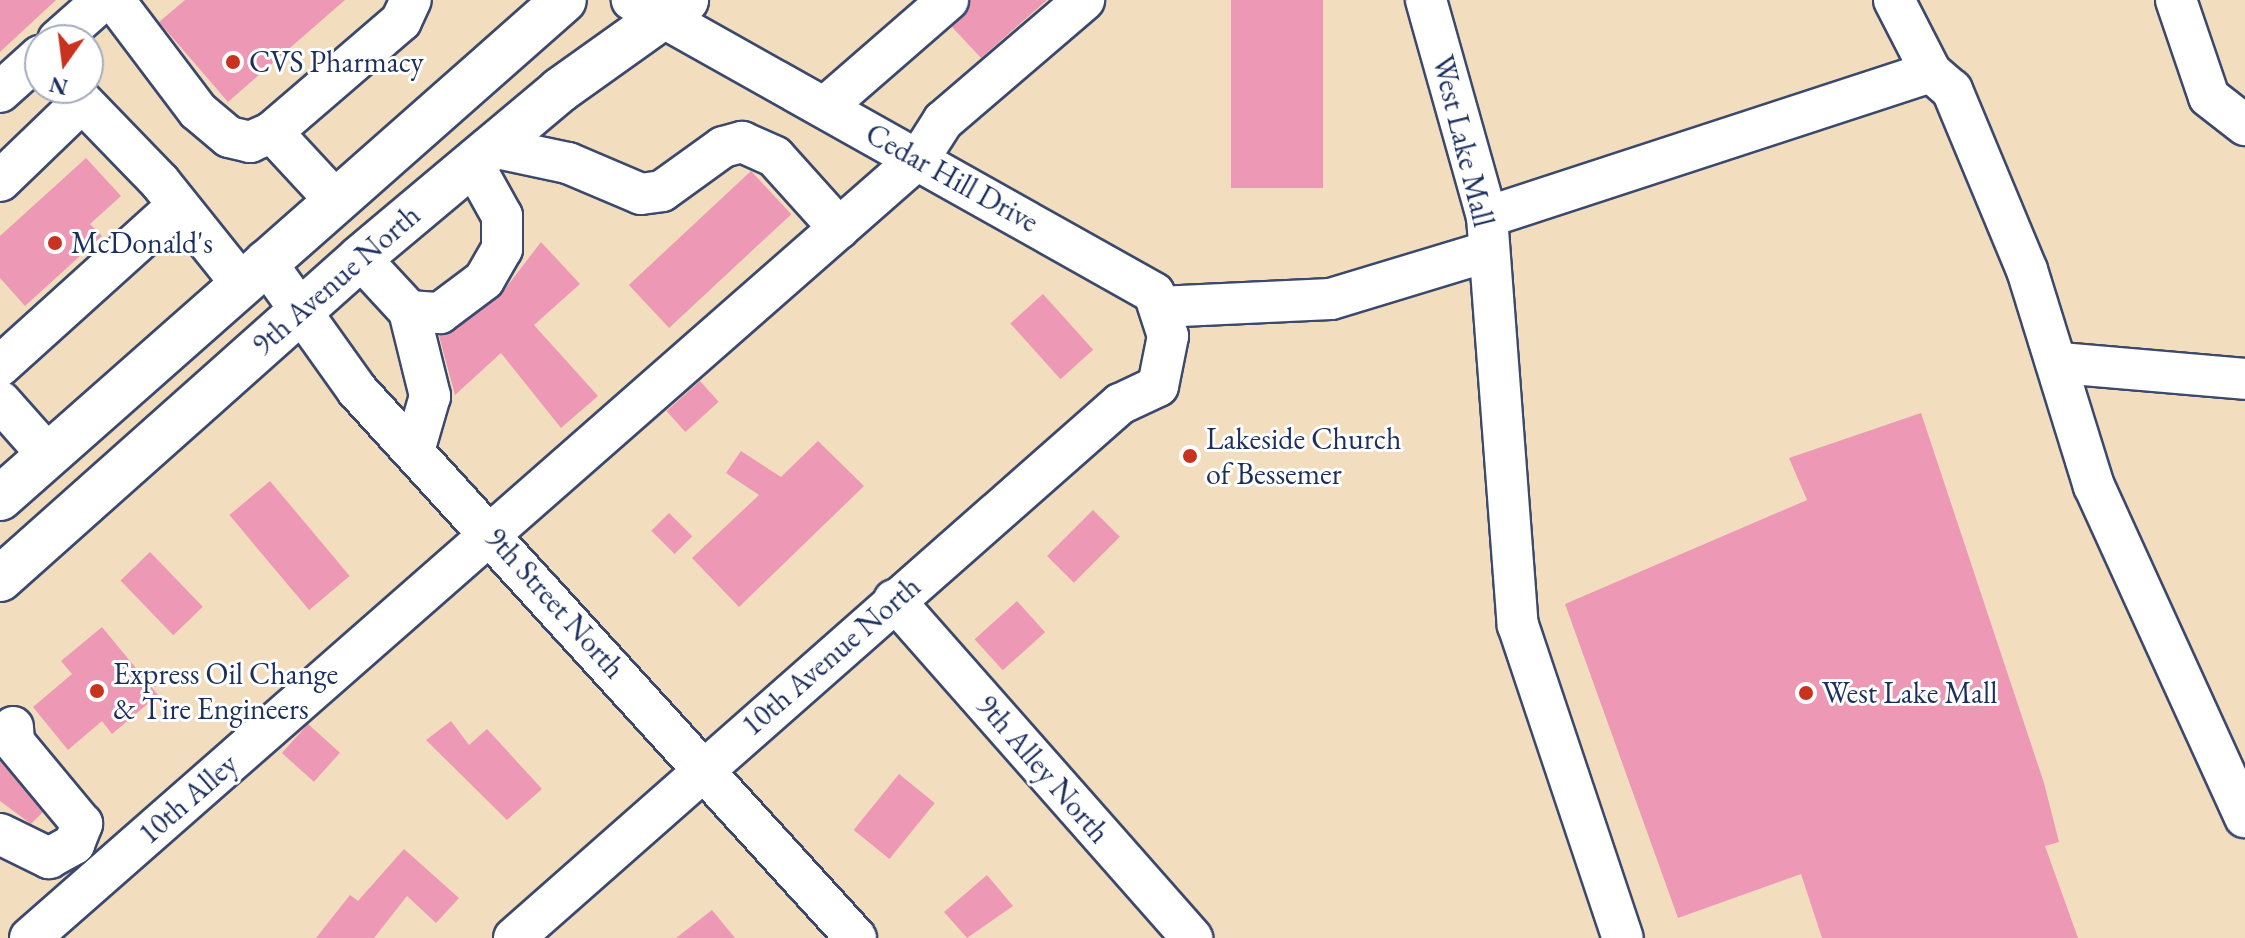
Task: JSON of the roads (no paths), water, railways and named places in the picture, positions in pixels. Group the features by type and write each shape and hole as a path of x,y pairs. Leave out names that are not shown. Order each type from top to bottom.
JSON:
{"main road":[{"name":"9th Avenue North","path":"0,498 564,0"},
{"name":"9th Avenue North","path":"0,579 297,311 660,7"}],"street":[{"path":"76,24 103,0"},
{"path":"114,0 213,125 250,142 272,132 401,21 411,0"},
{"name":"10th Alley","path":"30,938 920,157 943,121 1084,0"},
{"name":"West Lake Mall","path":"1426,0 1488,234 1518,625 1623,938"},
{"path":"1894,0 1931,72 1952,90 2060,363 2094,486 2245,817"},
{"path":"2176,0 2209,97 2245,125"},
{"name":"Cedar Hill Drive","path":"660,7 825,107 920,157 1154,293 1159,307"},
{"path":"825,107 923,8"},
{"path":"0,92 24,70"},
{"path":"1159,307 1331,299 1488,234 1931,72"},
{"path":"0,181 67,104"},
{"name":"9th Street North","path":"83,104 176,207 297,311 414,451 491,532 856,938"},
{"path":"272,132 335,200"},
{"path":"409,311 440,313 484,280 502,249 502,216 482,155 568,163 641,194 662,191 723,147 742,142 775,157 839,228"},
{"path":"0,366 176,207"},
{"path":"360,258 409,311 430,396 414,451"},
{"name":"10th Avenue North","path":"514,938 1120,404 1158,386 1168,336 1159,307"},
{"path":"2060,363 2227,375"},
{"path":"0,401 48,455"},
{"name":"9th Alley North","path":"894,600 1192,938"},
{"path":"4,718 96,814 104,840 98,878"},
{"path":"0,834 49,858 74,844 82,824 14,742 4,718"},
{"path":"0,834 64,907"}],"place":[{"name":"CVS Pharmacy","path":"233,62"},
{"name":"McDonald's","path":"55,243"},
{"name":"Lakeside Church of Bessemer","path":"1190,456"},
{"name":"Express Oil Change & Tire Engineers","path":"97,691"},
{"name":"West Lake Mall","path":"1806,693"}]}
